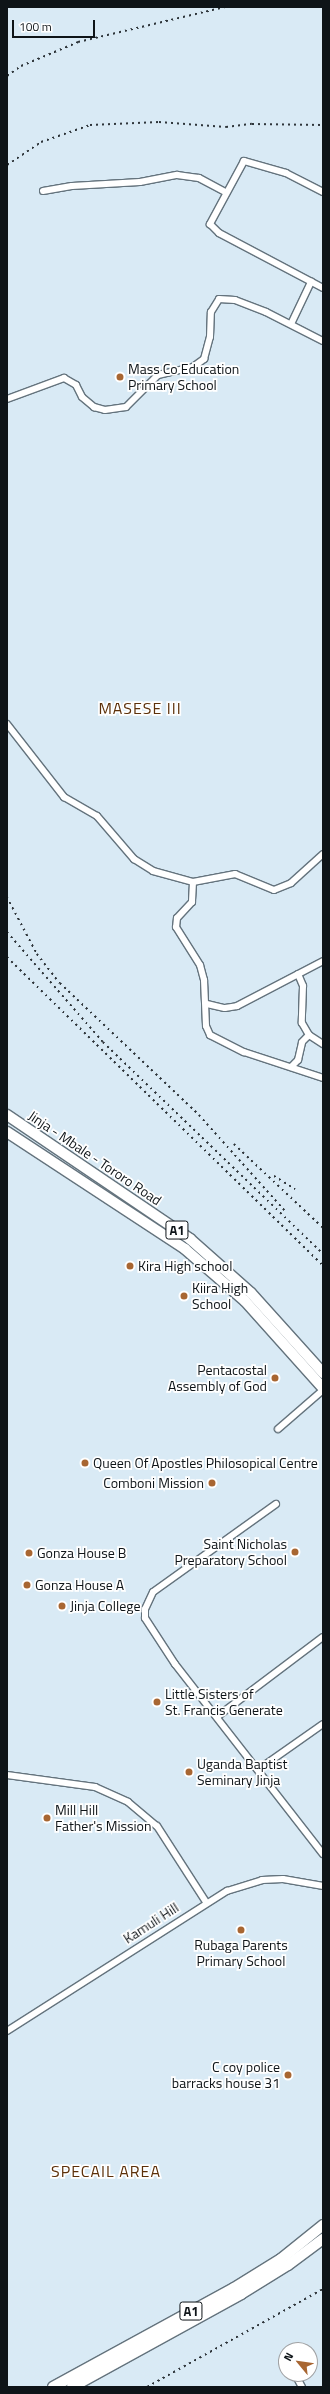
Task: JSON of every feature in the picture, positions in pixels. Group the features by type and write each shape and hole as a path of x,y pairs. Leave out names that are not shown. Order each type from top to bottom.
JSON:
{"highway":[{"name":"Jinja - Mbale - Tororo Road","path":"7,1115 195,1244 251,1293 323,1373"},
{"name":"Jinja - Mbale - Tororo Road","path":"7,1132 185,1249 245,1301 323,1389"},
{"name":"A1","path":"53,2387 234,2288 281,2259 323,2225"},
{"name":"A1","path":"72,2387 242,2294 288,2265 323,2239"}],"street":[{"path":"323,192 286,173 244,162 225,192 212,217 214,229 323,288"},
{"path":"43,191 72,186 140,182 177,175 199,178 225,192"},
{"path":"291,324 311,282"},
{"path":"7,399 64,378 76,386 82,397 94,407 105,410 126,407 158,375 193,367 204,359 210,337 212,312 219,299 235,300 291,324 323,341"},
{"path":"7,724 56,788 71,802 97,816 134,860 153,871 193,882 235,874 274,890 291,883 323,854"},
{"path":"193,882 192,902 177,918 176,927 200,965 207,1004 206,1026 212,1037 244,1052 323,1078"},
{"path":"207,1004 225,1008 237,1006 323,961"},
{"path":"298,974 303,986 302,1023 309,1035 323,1044"},
{"path":"291,1067 298,1060 302,1042 309,1035"},
{"path":"278,1429 323,1389"},
{"path":"276,1504 153,1592 145,1609 146,1618 175,1664 218,1716 323,1854"},
{"path":"218,1716 323,1637"},
{"path":"259,1769 323,1724"},
{"path":"7,1775 95,1787 128,1802 157,1826 206,1902"},
{"name":"Kamuli Hill","path":"7,2031 206,1902 234,1888 262,1880 298,1880 323,1886"}],"railway":[{"path":"7,76 21,66 78,42 225,7"},
{"path":"7,165 41,142 90,125 159,122 226,127 252,124 323,125"},
{"path":"7,897 37,954 60,983 199,1115 285,1211"},
{"path":"7,932 103,1042 323,1254"},
{"path":"7,957 323,1265"},
{"path":"234,1144 323,1228"},
{"path":"274,1176 295,1189"},
{"path":"147,2387 323,2289"}],"place":[{"name":"Mass Co Education Primary School","path":"120,377"},
{"name":"Kira High school","path":"130,1266"},
{"name":"Kiira High School","path":"184,1296"},
{"name":"Pentacostal Assembly of God","path":"275,1378"},
{"name":"Queen Of Apostles Philosopical Centre","path":"85,1463"},
{"name":"Comboni Mission","path":"212,1483"},
{"name":"Saint Nicholas Preparatory School","path":"295,1552"},
{"name":"Gonza House B","path":"29,1553"},
{"name":"Gonza House A","path":"27,1585"},
{"name":"Jinja College","path":"62,1606"},
{"name":"Little Sisters of St. Francis Generate","path":"157,1702"},
{"name":"Uganda Baptist Seminary Jinja","path":"189,1772"},
{"name":"Mill Hill Father's Mission","path":"47,1818"},
{"name":"Rubaga Parents Primary School","path":"241,1930"},
{"name":"C coy police barracks house 31","path":"288,2075"}],"district":[{"name":"MASESE III","path":"140,708"},
{"name":"SPECAIL AREA","path":"106,2171"}]}
